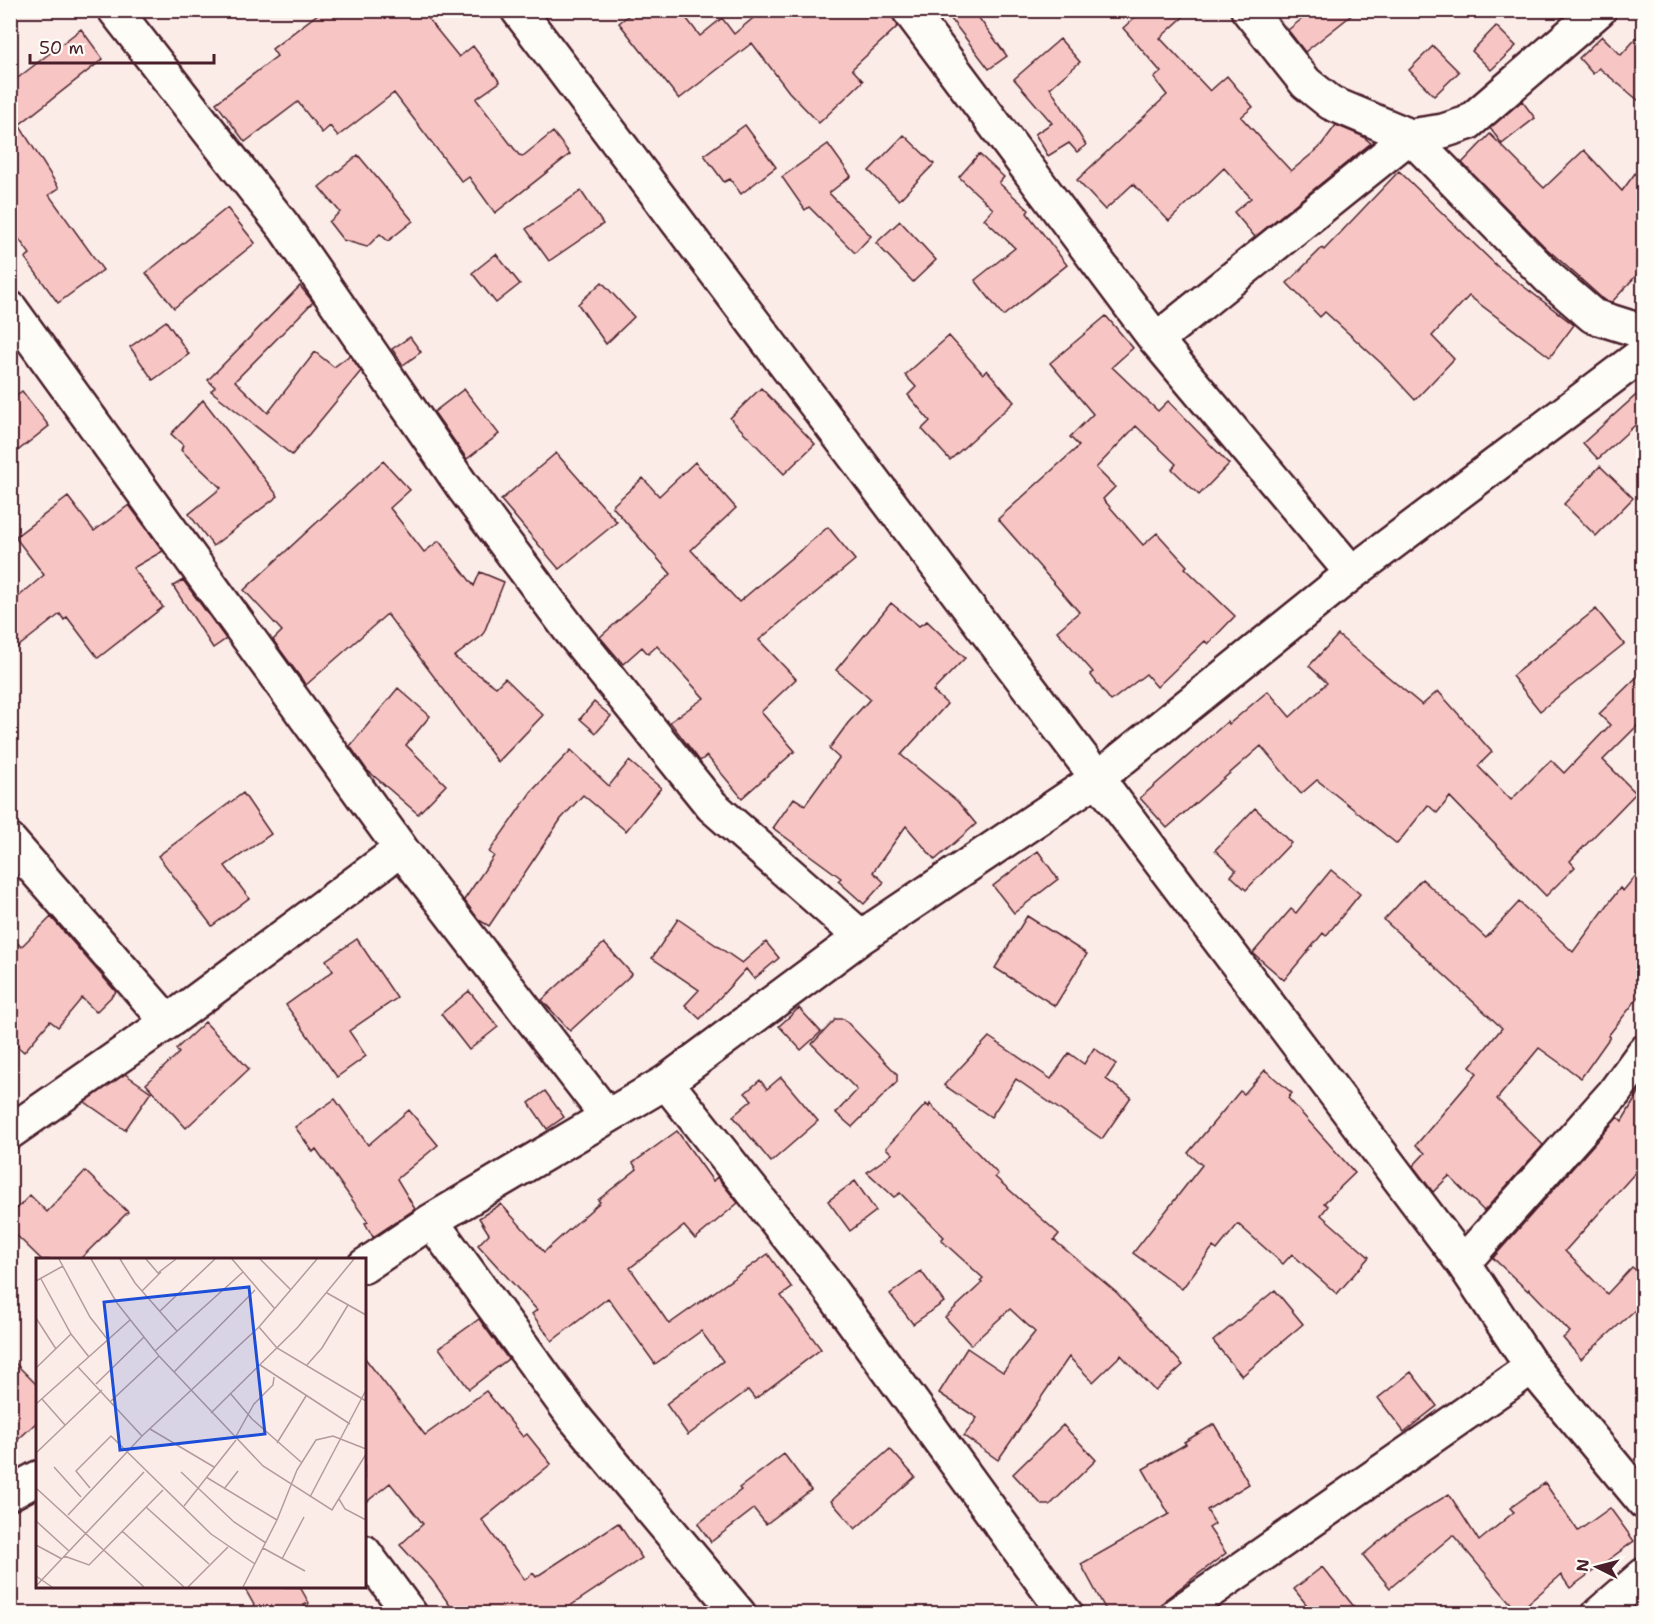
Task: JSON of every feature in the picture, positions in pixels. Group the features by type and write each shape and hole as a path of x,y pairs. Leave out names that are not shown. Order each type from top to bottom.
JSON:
{"street":[{"path":"115,10 284,227 470,497 570,630 712,806 861,937"},
{"path":"518,10 1463,1263 1532,1367 1644,1502"},
{"path":"909,10 1156,339 1352,573"},
{"path":"1248,10 1306,83 1331,103 1410,136 1548,277 1593,316 1644,332"},
{"path":"1156,339 1410,136 1468,123 1599,10"},
{"path":"10,308 401,849 607,1116"},
{"path":"366,1265 431,1221 666,1082 861,937 1098,778 1352,573 1644,353"},
{"path":"10,841 168,1022"},
{"path":"10,1132 168,1022 401,849"},
{"path":"1463,1263 1614,1093 1644,1053"},
{"path":"666,1082 825,1284 1066,1614"},
{"path":"431,1221 574,1417 739,1614"},
{"path":"1177,1614 1532,1367"},
{"path":"10,1493 36,1479"},
{"path":"366,1555 410,1614"},
{"path":"1599,1614 1644,1575"}],"building":[{"path":"323,10 421,10 459,57 473,46 500,82 476,99 519,155 523,156 553,132 570,154 495,213 469,177 462,182 394,93 338,136 330,126 322,133 298,102 245,142 216,103 277,56 272,49"},
{"path":"635,10 680,10 700,36 722,18 734,34 763,10 891,10 898,26 852,69 863,81 819,123 789,92 752,43 679,99 619,23"},
{"path":"944,10 973,10 1007,56 989,69"},
{"path":"1143,10 1191,10 1160,38 1210,91 1227,76 1253,107 1241,117 1291,171 1319,148 1336,125 1362,136 1371,143 1255,237 1234,212 1251,198 1224,168 1169,221 1133,184 1105,210 1077,180 1167,95 1154,78 1161,72 1123,28"},
{"path":"1313,10 1358,10 1305,52 1288,30"},
{"path":"1496,26 1516,46 1491,70 1472,51"},
{"path":"81,29 103,59 19,125 59,188 49,195 103,270 58,303 25,258 30,254 10,227 10,84"},
{"path":"1644,30 1644,105 1599,68 1593,74 1579,58 1602,36 1621,55"},
{"path":"1060,39 1080,62 1050,88 1086,145 1077,152 1069,143 1048,156 1035,134 1052,123 1014,79"},
{"path":"1433,46 1459,72 1434,96 1409,70"},
{"path":"1522,101 1535,118 1502,144 1490,128"},
{"path":"745,125 776,167 741,194 730,179 724,182 704,155"},
{"path":"1490,134 1544,188 1584,150 1622,191 1644,161 1644,267 1612,302 1604,300 1545,247 1462,163"},
{"path":"904,135 934,164 899,200 869,171"},
{"path":"828,144 851,176 829,193 871,236 855,253 809,207 805,210 782,177"},
{"path":"979,154 1004,177 999,183 1029,210 1027,213 1067,265 1003,316 975,280 1015,248 984,219 993,209 959,177"},
{"path":"358,155 413,221 388,241 380,234 367,247 343,240 329,222 340,212 319,187"},
{"path":"1399,171 1497,266 1574,325 1550,357 1469,296 1432,336 1454,359 1415,400 1381,363 1325,312 1320,317 1287,283 1322,248 1324,250"},
{"path":"581,191 603,224 549,261 526,229"},
{"path":"227,208 255,243 174,308 146,273"},
{"path":"900,221 936,260 913,282 876,243"},
{"path":"496,254 520,284 496,303 472,273"},
{"path":"602,282 634,317 606,344 578,304"},
{"path":"300,286 313,302 235,381 268,413 315,352 334,367 350,355 361,371 292,455 211,391 215,387 208,380"},
{"path":"1106,316 1133,348 1112,367 1158,411 1168,401 1229,464 1199,495 1172,469 1176,464 1136,426 1096,468 1115,487 1103,499 1143,545 1157,533 1187,566 1185,568 1235,616 1208,644 1205,641 1157,687 1146,674 1111,701 1090,674 1093,672 1057,631 1079,612 998,519 1079,446 1070,437 1093,414 1050,363"},
{"path":"166,321 189,354 153,380 130,347"},
{"path":"949,336 983,374 987,370 1014,402 950,460 922,429 930,421 908,395 916,387 905,375"},
{"path":"410,337 421,352 403,365 392,349"},
{"path":"761,388 815,444 784,474 730,418"},
{"path":"1644,388 1644,417 1598,459 1583,443"},
{"path":"464,389 499,434 467,459 434,412"},
{"path":"22,391 49,426 10,457 10,400"},
{"path":"203,400 278,496 213,546 189,514 221,488 181,450 183,445 171,434"},
{"path":"556,453 617,522 559,569 501,500"},
{"path":"383,461 410,490 390,508 424,552 439,541 474,586 480,572 504,582 483,635 454,657 496,687 505,678 543,715 498,762 387,614 306,685 273,640 282,631 244,590"},
{"path":"695,462 736,508 691,550 739,602 828,527 855,560 759,640 796,679 761,712 795,751 742,798 707,756 700,761 670,722 704,698 657,646 648,654 642,647 623,664 600,637 671,574 612,506 643,478 659,496"},
{"path":"1600,466 1633,498 1596,536 1564,504"},
{"path":"68,497 94,531 129,505 163,551 133,568 163,607 98,658 67,617 64,620 60,614 10,653 10,604 44,575 15,537"},
{"path":"183,580 226,639 213,648 173,586"},
{"path":"891,603 919,626 927,621 965,658 933,691 947,704 901,755 957,801 976,824 935,860 906,826 873,872 884,882 864,904 838,881 841,878 773,828 794,798 805,805 839,758 829,749 870,699 836,670"},
{"path":"1596,609 1624,644 1540,711 1512,676"},
{"path":"1338,635 1422,705 1438,691 1492,752 1478,766 1511,800 1551,760 1564,773 1610,725 1599,714 1644,670 1644,719 1603,760 1636,793 1570,861 1575,867 1546,896 1450,797 1437,813 1428,805 1397,844 1317,780 1301,794 1261,746 1167,828 1140,798 1228,721 1229,724 1268,691 1290,717 1327,683 1309,666"},
{"path":"398,688 430,716 406,745 446,785 418,814 367,770 350,746"},
{"path":"594,702 611,716 596,733 580,719"},
{"path":"571,750 609,786 629,761 661,788 626,831 583,795 561,819 489,926 479,920 464,900 494,856 489,852 531,792"},
{"path":"243,793 271,834 225,866 249,898 212,926 158,856"},
{"path":"1255,808 1291,843 1246,890 1231,876 1236,870 1215,850"},
{"path":"1038,851 1058,879 1014,913 993,886"},
{"path":"1644,866 1644,990 1608,1036 1610,1037 1581,1078 1539,1048 1497,1099 1543,1145 1484,1211 1449,1176 1433,1192 1413,1166 1425,1153 1416,1145 1477,1073 1470,1067 1502,1028 1384,920 1422,879 1486,938 1519,902 1573,952 1620,888 1623,891"},
{"path":"1331,870 1360,894 1326,936 1323,933 1284,980 1253,953 1291,909 1296,913"},
{"path":"1027,916 1087,954 1055,1006 995,968"},
{"path":"51,917 116,992 96,1012 82,998 58,1027 50,1021 24,1052 10,1040 10,934 21,947"},
{"path":"678,919 742,963 766,942 779,958 754,979 746,969 700,1019 685,1005 699,990 652,958"},
{"path":"357,939 397,998 349,1031 366,1056 337,1077 286,1005 333,971 326,960"},
{"path":"604,943 632,974 570,1031 542,1000"},
{"path":"469,991 498,1027 469,1050 441,1014"},
{"path":"799,1008 821,1032 801,1050 779,1026"},
{"path":"836,1019 844,1019 897,1074 897,1082 852,1127 836,1113 857,1090 812,1044"},
{"path":"205,1022 249,1069 186,1128 146,1084 179,1053 176,1049"},
{"path":"989,1037 1051,1079 1069,1053 1084,1064 1094,1048 1116,1064 1106,1079 1131,1097 1102,1139 1016,1079 991,1117 944,1085"},
{"path":"1265,1070 1292,1093 1288,1098 1355,1173 1324,1203 1328,1206 1321,1215 1369,1257 1337,1294 1292,1254 1283,1264 1238,1224 1217,1250 1213,1247 1182,1289 1133,1253 1202,1165 1188,1153 1240,1091 1244,1094"},
{"path":"125,1074 151,1092 125,1130 85,1102"},
{"path":"781,1077 818,1121 771,1162 733,1116 752,1100 745,1093 760,1080 767,1089"},
{"path":"1644,1084 1644,1163 1565,1251 1607,1294 1632,1267 1644,1277 1644,1302 1581,1359 1563,1338 1570,1332 1529,1289 1528,1291 1493,1258 1618,1117 1622,1121"},
{"path":"545,1091 564,1117 547,1129 529,1103"},
{"path":"335,1099 368,1145 409,1110 438,1145 397,1179 415,1209 373,1237 365,1223 368,1222 316,1149 313,1152 295,1127"},
{"path":"926,1104 929,1107 930,1104 998,1174 995,1177 1059,1234 1054,1240 1117,1293 1183,1365 1155,1391 1121,1355 1093,1382 1069,1357 998,1460 964,1436 977,1418 939,1393 967,1348 1003,1372 1035,1332 1010,1309 971,1345 945,1317 982,1283 980,1281 983,1278 941,1240 944,1237 900,1193 894,1197 867,1172 892,1154 886,1148"},
{"path":"677,1131 713,1181 717,1177 738,1203 695,1239 684,1226 630,1268 669,1324 768,1254 792,1288 781,1296 821,1349 755,1399 748,1390 688,1435 666,1404 723,1361 701,1331 655,1364 608,1298 552,1341 532,1314 537,1310 478,1245 489,1234 479,1218 501,1204 544,1252 600,1202 598,1200 637,1169 633,1163"},
{"path":"85,1171 128,1212 81,1258 40,1258 10,1229 10,1216 30,1195 47,1212"},
{"path":"855,1181 876,1211 850,1231 828,1201"},
{"path":"921,1271 944,1302 913,1324 890,1294"},
{"path":"1275,1290 1303,1324 1242,1376 1213,1341"},
{"path":"479,1319 508,1359 469,1389 439,1348"},
{"path":"10,1358 36,1384 36,1423 10,1447"},
{"path":"366,1360 425,1435 486,1391 523,1437 527,1434 551,1464 482,1520 525,1580 533,1573 536,1577 618,1523 642,1558 558,1614 456,1614 432,1580 400,1545 423,1524 390,1483 366,1502"},
{"path":"1411,1372 1437,1406 1404,1432 1378,1398"},
{"path":"1214,1424 1249,1484 1207,1510 1215,1524 1209,1528 1226,1553 1166,1599 1159,1614 1108,1614 1081,1564 1169,1514 1143,1469 1186,1444 1184,1442"},
{"path":"1063,1425 1096,1460 1050,1505 1042,1505 1013,1474"},
{"path":"890,1449 915,1477 855,1529 831,1501"},
{"path":"784,1454 811,1490 766,1524 754,1509 711,1542 698,1524 741,1490 739,1488"},
{"path":"1545,1483 1578,1531 1610,1508 1634,1541 1570,1588 1561,1575 1518,1612 1453,1535 1390,1588 1363,1555 1399,1525 1449,1494 1479,1541 1514,1512 1510,1508"},
{"path":"1322,1567 1360,1614 1314,1614 1294,1589"},
{"path":"245,1588 301,1588 309,1603 304,1605 308,1614 259,1614"}]}
